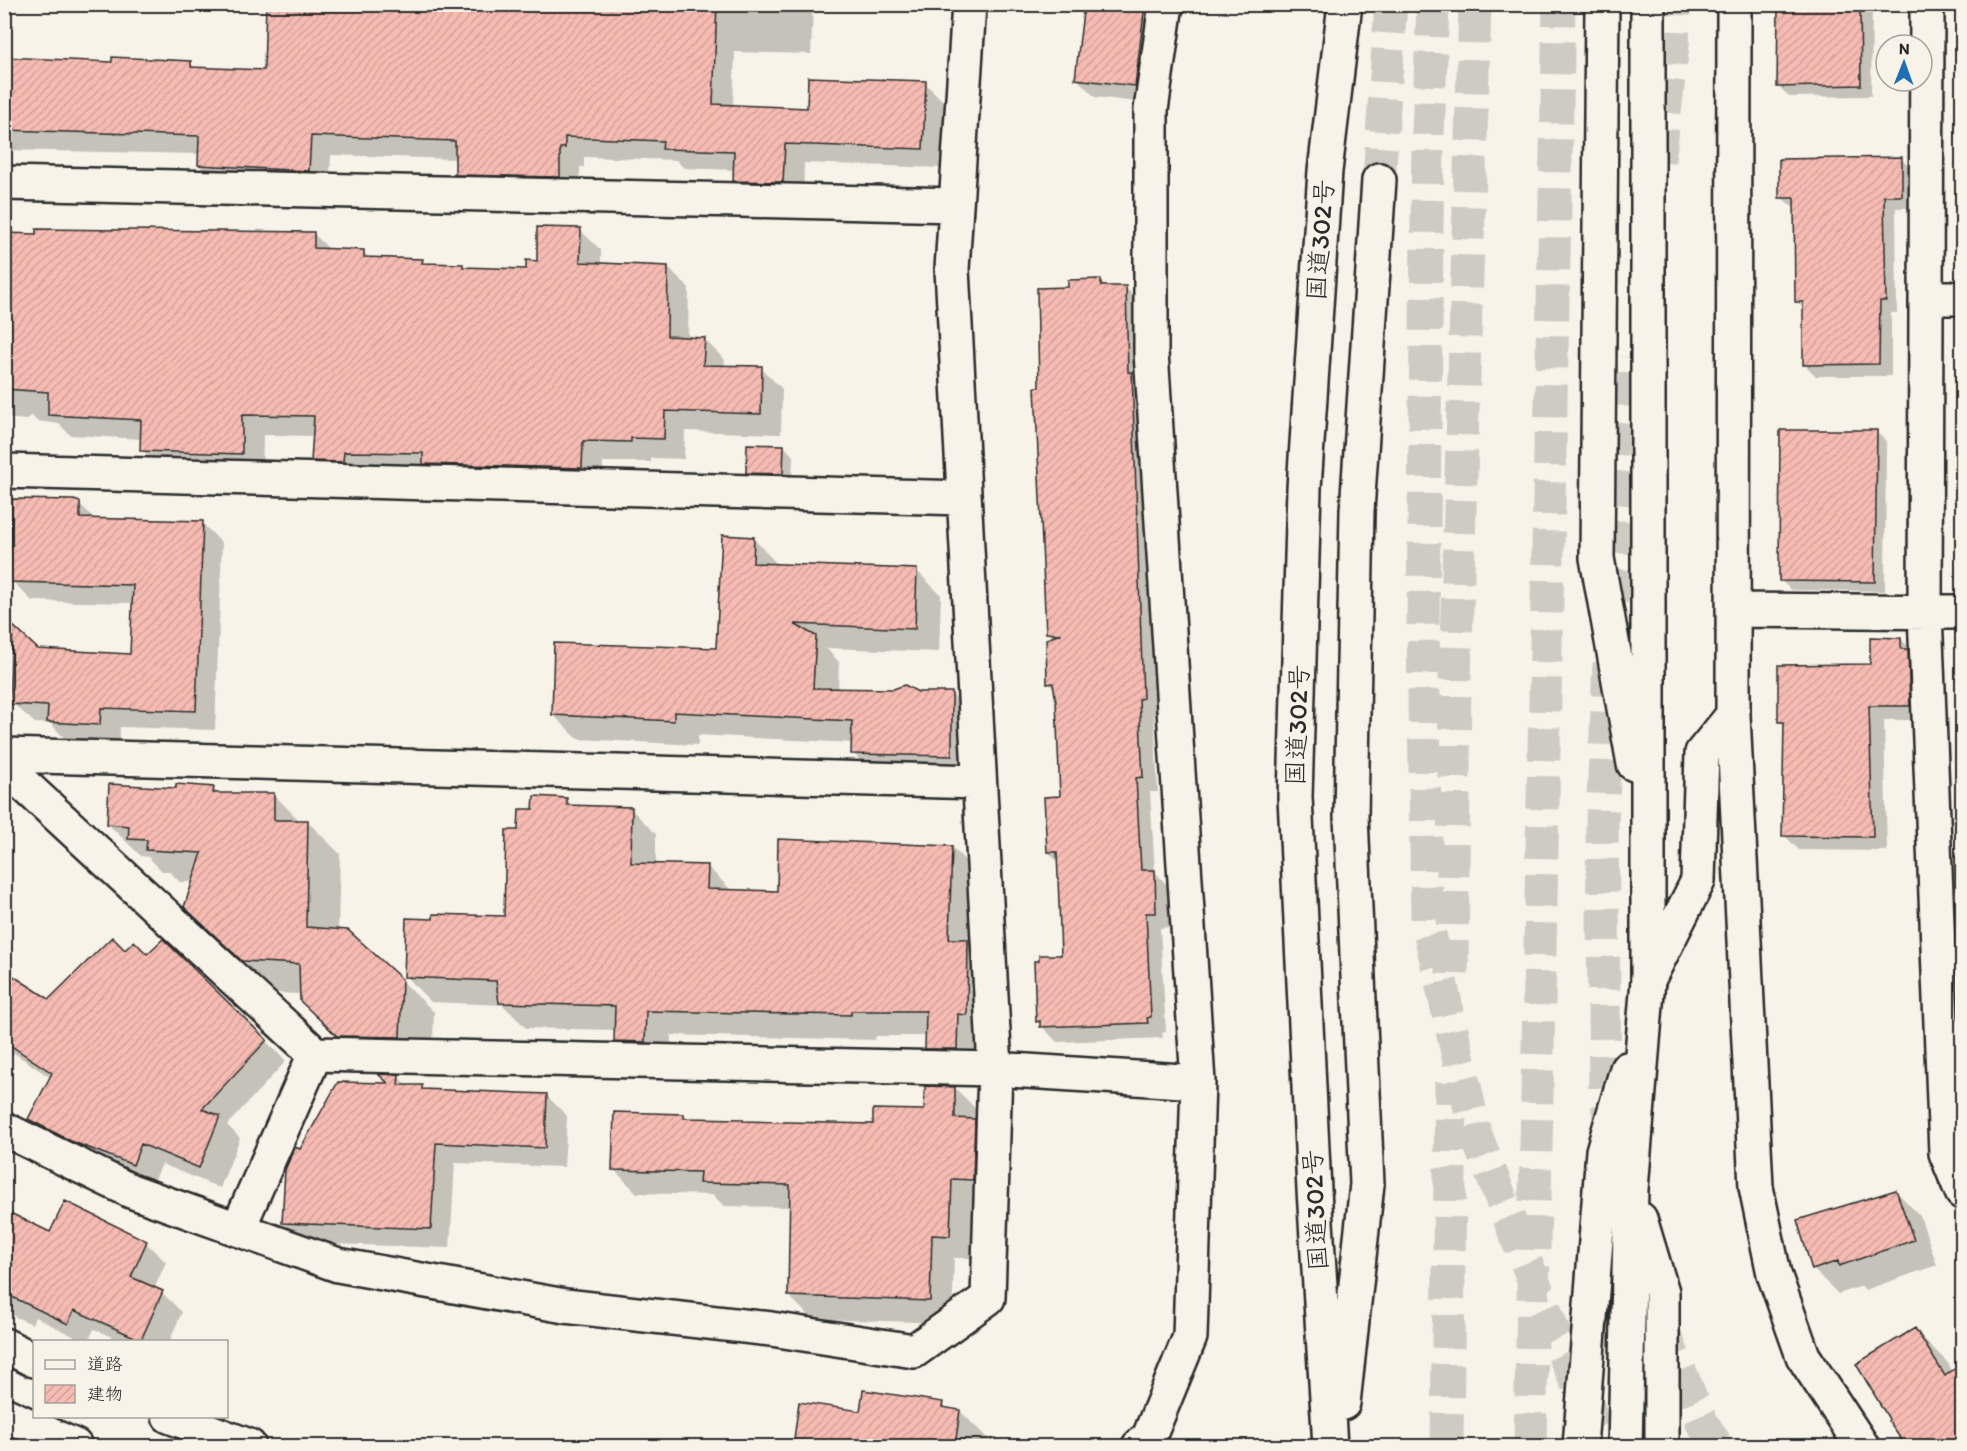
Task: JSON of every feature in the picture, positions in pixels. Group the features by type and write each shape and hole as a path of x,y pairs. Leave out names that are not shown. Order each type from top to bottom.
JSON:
{"main road":[{"path":"4,1129 131,1191 338,1265 565,1306 771,1329 914,1351 988,1298 995,1069 952,269 969,4"},
{"path":"1139,1446 1149,1437 1190,1337 1198,1082 1151,351 1151,110 1166,4"},
{"name":"国道302号","path":"1330,1446 1314,1191 1295,797 1304,488 1325,171 1346,4"},
{"path":"1602,4 1597,558 1649,849"},
{"path":"1625,1446 1631,1189 1647,994 1649,849 1648,4"},
{"path":"1734,4 1733,715 1756,1187 1773,1274 1803,1356 1862,1446"},
{"path":"1927,4 1925,612 1950,919 1946,1153 1962,1192"},
{"path":"1338,1446 1367,1184 1351,816 1357,511 1379,180"},
{"path":"4,183 956,205"},
{"path":"1926,298 1962,298"},
{"path":"4,471 964,498"},
{"path":"1733,610 1962,612"},
{"path":"1580,1446 1603,1151 1647,994 1698,881 1702,753 1733,715"},
{"path":"4,755 979,782"},
{"path":"4,766 315,1053 995,1069 1198,1082"},
{"path":"238,1229 315,1053"},
{"path":"1631,1189 1662,1292 1662,1446"},
{"path":"4,1345 33,1360"},
{"path":"4,1414 75,1446"},
{"path":"174,1418 249,1446"}],"building":[{"path":"266,4 717,4 713,104 807,108 808,77 926,81 923,149 785,144 783,182 733,181 734,151 662,149 663,141 565,137 565,148 560,148 560,177 455,175 455,141 311,136 309,171 198,165 199,136 4,130 4,57 112,62 112,57 191,61 191,67 264,70"},
{"path":"1084,4 1145,4 1135,86 1075,79"},
{"path":"1778,6 1860,6 1861,85 1777,87"},
{"path":"1902,157 1902,196 1884,196 1886,301 1880,301 1879,364 1803,365 1803,302 1795,302 1794,198 1779,198 1779,159"},
{"path":"537,227 581,228 580,262 668,266 667,336 705,338 703,365 762,366 761,414 665,411 664,439 631,438 631,442 583,441 582,468 423,464 423,453 344,452 343,462 311,461 314,416 242,415 242,454 140,451 141,420 48,415 48,392 4,389 4,233 36,234 36,229 314,232 314,248 364,250 364,257 423,259 422,263 463,264 463,267 526,269 526,260 537,261"},
{"path":"1101,279 1101,286 1126,286 1128,372 1132,372 1143,698 1139,699 1143,777 1136,778 1141,870 1155,870 1156,913 1146,913 1151,1017 1147,1018 1148,1023 1040,1027 1040,1021 1036,1022 1034,961 1039,961 1039,955 1061,955 1057,852 1047,852 1044,797 1060,796 1056,702 1053,683 1047,684 1046,639 1061,634 1046,633 1035,387 1039,387 1037,288 1068,287 1068,280"},
{"path":"1780,430 1877,430 1875,582 1779,581"},
{"path":"747,444 784,445 783,474 746,473"},
{"path":"12,499 74,500 80,502 80,518 203,521 196,711 101,708 100,725 47,722 48,706 9,704 13,626 38,649 130,654 133,585 10,582"},
{"path":"722,535 754,537 753,563 917,569 915,629 794,624 816,636 813,688 893,689 905,685 918,692 952,692 952,756 851,754 852,721 674,712 674,721 552,715 554,643 716,648"},
{"path":"1870,637 1901,638 1901,649 1908,649 1910,706 1869,706 1873,837 1782,836 1784,722 1778,722 1778,665 1870,664"},
{"path":"109,784 176,788 176,784 214,787 213,793 274,793 274,820 308,820 306,927 348,930 402,979 400,1037 337,1036 300,1001 299,964 242,961 184,907 202,853 146,850 147,840 128,839 129,826 107,824"},
{"path":"534,796 567,798 567,805 632,807 631,863 708,865 707,889 777,891 778,839 952,846 949,939 968,939 967,1015 958,1014 957,1049 925,1049 926,1011 851,1011 851,1015 646,1011 645,1042 614,1041 615,1006 499,1003 496,981 404,977 406,918 433,919 433,914 504,916 506,830 518,830 519,809 533,809"},
{"path":"112,937 125,950 134,941 147,954 163,939 267,1040 202,1109 220,1116 199,1168 141,1144 133,1165 71,1141 28,1119 52,1073 4,1041 4,970 49,999"},
{"path":"378,1074 399,1075 398,1085 422,1085 422,1089 547,1094 545,1148 436,1143 431,1229 282,1223 285,1170 295,1147 300,1149 338,1082 388,1083"},
{"path":"925,1086 955,1087 955,1118 975,1119 973,1180 952,1179 950,1236 932,1235 930,1301 788,1296 790,1185 699,1183 700,1172 612,1170 614,1112 684,1114 684,1118 743,1119 743,1121 873,1124 873,1109 924,1110"},
{"path":"1896,1190 1914,1240 1839,1266 1838,1261 1812,1270 1797,1220"},
{"path":"65,1201 147,1241 131,1277 163,1291 141,1340 74,1310 68,1324 4,1293 4,1210 50,1232"},
{"path":"1915,1328 1945,1376 1962,1363 1962,1446 1906,1446 1888,1421 1889,1419 1856,1364"},
{"path":"863,1390 943,1402 942,1407 960,1410 955,1446 793,1446 799,1402 860,1411"}],"tunnel":[{"path":"1379,180 1391,4"},
{"path":"1433,4 1428,134 1423,623 1427,921 1476,1135 1559,1345 1606,1446"},
{"path":"1452,974 1455,678 1475,4"},
{"path":"1530,1446 1559,4"},
{"path":"1659,161 1673,45 1675,4"},
{"path":"1612,602 1614,552 1637,358"},
{"path":"1609,663 1602,824 1605,1089 1611,1130"},
{"path":"1447,1446 1451,1082"},
{"path":"1661,1326 1701,1421 1717,1446"}]}
